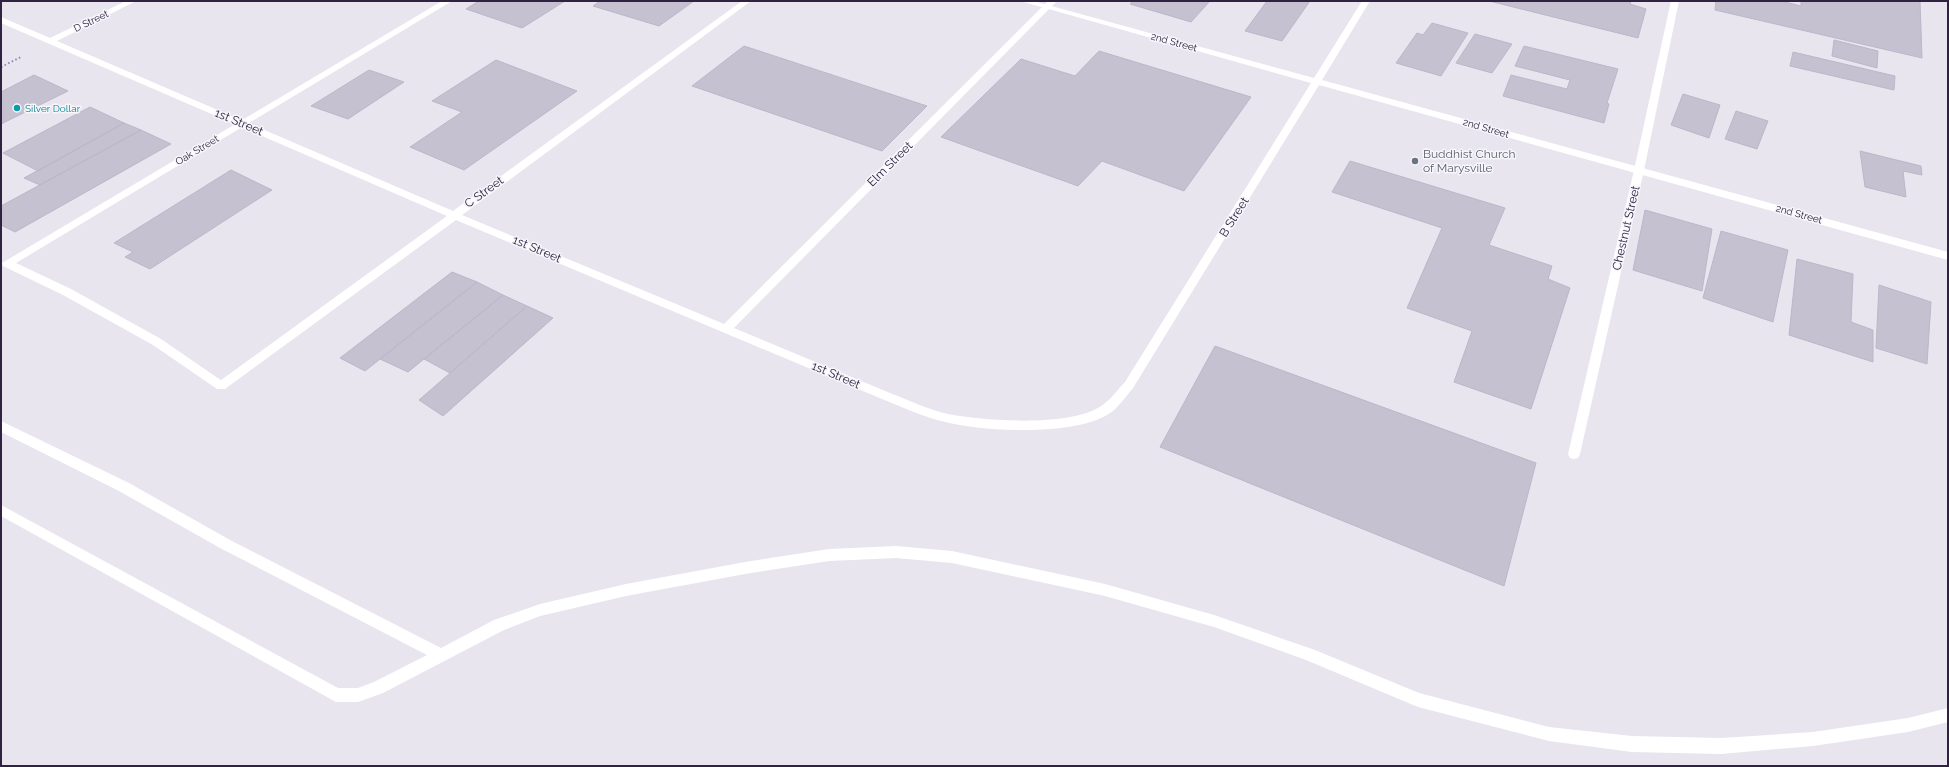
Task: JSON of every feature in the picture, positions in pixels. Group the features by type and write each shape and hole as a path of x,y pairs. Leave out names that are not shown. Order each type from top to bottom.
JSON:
{"street":[{"name":"D Street","path":"50,41 132,1"},
{"name":"Oak Street","path":"221,386 157,342 67,292 8,263 448,1"},
{"name":"C Street","path":"221,386 453,214 747,1"},
{"name":"2nd Street","path":"1024,1 1050,4 1318,81 1948,256"},
{"name":"B Street","path":"1086,418 1108,408 1129,385 1366,1"},
{"name":"Chestnut Street","path":"1574,454 1639,170 1675,1"},
{"name":"Elm Street","path":"727,328 1050,4"},
{"name":"1st Street","path":"1,20 453,214 886,396 946,418 995,424 1039,426 1086,418"},
{"path":"1,426 124,487 225,544 441,655"},
{"path":"1,510 336,695 358,695 378,688 499,624 540,610 597,596 745,568 829,555 896,552 952,557 1105,590 1221,624 1310,656 1418,700 1550,734 1632,744 1721,746 1813,739 1908,725 1948,715"}],"building":[{"path":"479,1 565,1 522,28 466,9"},
{"path":"600,1 694,1 659,26 593,6"},
{"path":"1133,1 1210,1 1191,22 1130,4"},
{"path":"1267,1 1310,1 1282,41 1245,31"},
{"path":"1489,1 1631,1 1630,4 1646,9 1638,38"},
{"path":"1716,1 1781,1 1801,6 1801,1 1920,1 1922,58 1715,10"},
{"path":"1432,23 1468,33 1441,76 1396,63 1417,33 1423,35"},
{"path":"1475,34 1512,44 1492,73 1456,63"},
{"path":"1834,40 1878,51 1877,68 1832,56"},
{"path":"744,46 927,106 882,151 692,86"},
{"path":"1524,46 1618,69 1607,103 1609,104 1604,123 1503,96 1511,75 1567,89 1570,80 1515,66"},
{"path":"1099,51 1251,97 1184,191 1102,161 1078,186 941,137 1021,59 1075,76"},
{"path":"1793,52 1895,76 1894,90 1790,66"},
{"path":"496,60 577,91 464,170 410,147 462,112 432,101"},
{"path":"369,70 404,82 348,119 311,106"},
{"name":"Silver Dollar","path":"34,75 68,91 1,124 1,92"},
{"path":"1683,94 1720,105 1709,138 1671,125"},
{"path":"90,107 124,123 38,171 3,153"},
{"path":"1736,111 1768,121 1757,149 1725,139"},
{"path":"124,123 141,130 40,185 24,178"},
{"path":"141,130 171,144 15,232 1,225 1,206"},
{"path":"1860,151 1921,166 1922,175 1903,171 1906,197 1865,187"},
{"path":"1350,161 1505,208 1489,245 1552,266 1548,279 1570,288 1531,409 1454,382 1472,331 1407,308 1442,228 1332,192"},
{"path":"231,170 272,190 150,269 125,257 133,252 114,243"},
{"path":"1645,210 1712,229 1702,291 1633,270"},
{"path":"1721,231 1788,250 1773,322 1703,298"},
{"path":"1797,259 1853,274 1851,322 1873,330 1873,362 1789,335"},
{"path":"452,272 477,282 365,371 340,358"},
{"path":"477,282 503,295 408,372 380,359"},
{"path":"1879,285 1931,302 1927,364 1876,348"},
{"path":"503,295 527,306 450,373 424,359"},
{"path":"527,306 553,318 443,416 419,400"},
{"path":"1215,346 1536,463 1504,586 1160,447"}],"place":[{"name":"Silver Dollar","path":"17,108"},
{"name":"Buddhist Church of Marysville","path":"1415,161"}]}
